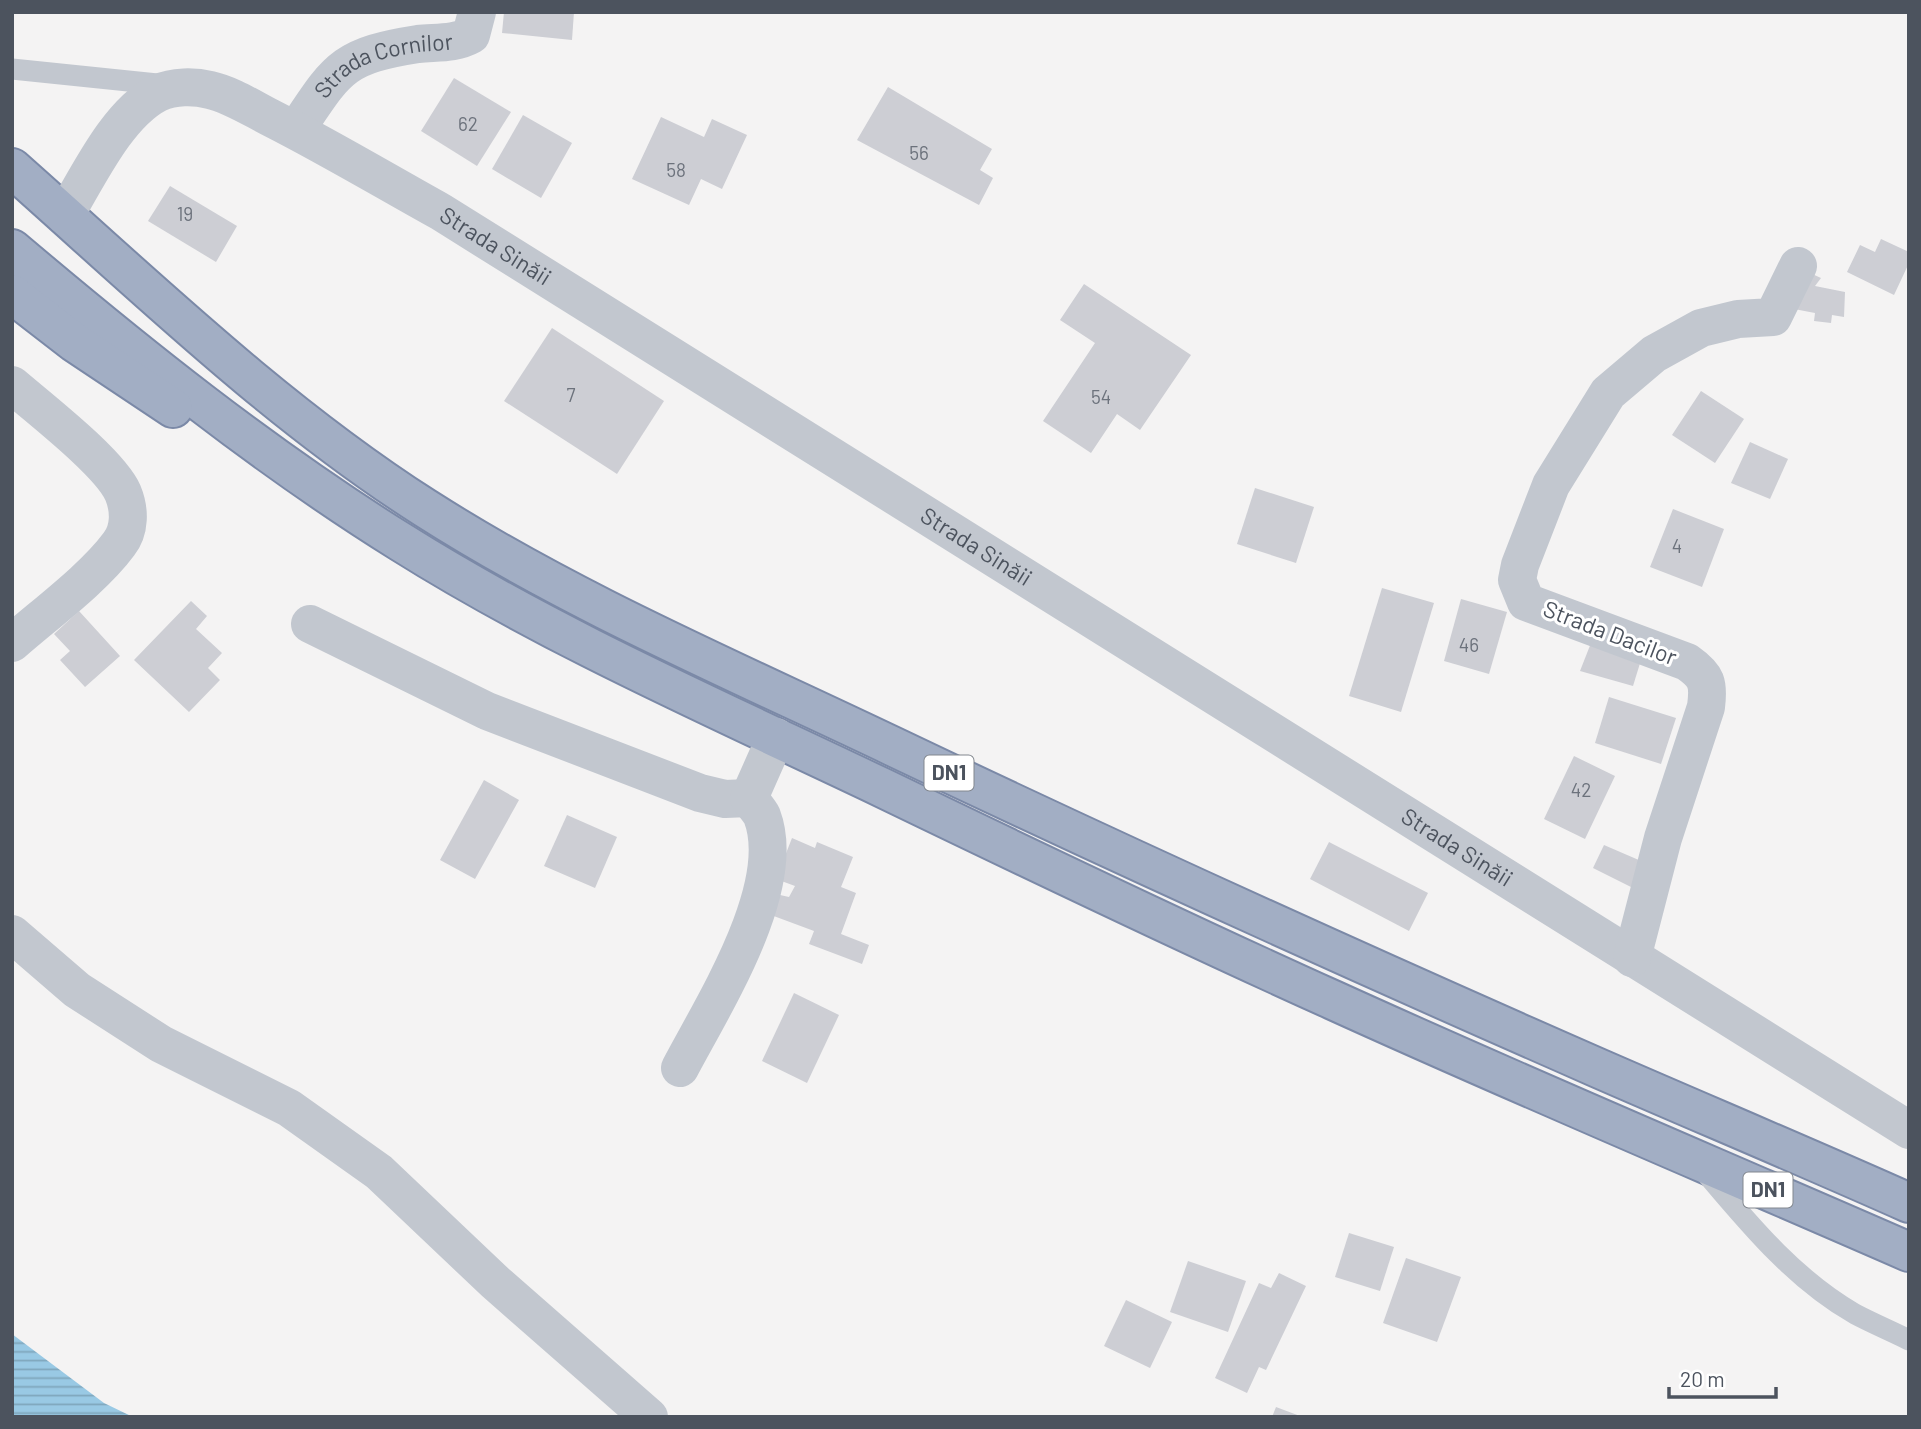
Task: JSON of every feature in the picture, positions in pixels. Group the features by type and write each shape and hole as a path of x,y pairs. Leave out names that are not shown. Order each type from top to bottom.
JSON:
{"highway":[{"name":"DN1","path":"12,168 146,288 309,425 365,468 489,547 604,608 1132,859 1582,1061 1909,1203"},
{"name":"DN1","path":"12,249 172,379 361,517 466,580 582,643 1102,894 1338,1003 1909,1252"},
{"path":"12,294 118,373 175,408 266,450"}],"street":[{"name":"Strada Cornilor","path":"296,130 342,67 373,52 463,40 471,35 477,12"},
{"name":"Strada Sinăii","path":"183,86 211,90 296,130 441,212 1909,1130"},
{"path":"65,215 118,130 139,107 159,93 183,86"},
{"name":"Strada Dacilor","path":"1632,958 1663,838 1706,707 1706,679 1687,662 1526,602 1517,580 1520,565 1551,485 1608,394 1654,354 1701,328 1738,319 1773,317 1798,266"},
{"path":"12,385 100,462 123,492 130,517 121,542 96,569 12,643"},
{"path":"310,624 487,711 701,793 725,799 750,798"},
{"path":"750,798 776,737"},
{"path":"680,1068 736,960 762,895 768,850 762,815 750,798"},
{"path":"12,934 77,990 161,1044 289,1108 379,1172 495,1282 649,1417"}],"lane":[{"path":"12,69 183,86"},
{"path":"1693,1157 1781,1258 1816,1288 1854,1313 1909,1340"}],"water":[{"path":"12,1334 104,1403 133,1417 12,1417"}],"building":[{"path":"504,12 574,12 572,40 502,33"},
{"path":"454,78 511,112 477,166 421,131"},
{"path":"888,87 992,149 980,170 993,178 979,205 857,140"},
{"path":"523,115 572,143 541,198 492,169"},
{"path":"661,117 704,137 712,119 747,135 722,189 701,179 689,205 632,179"},
{"path":"170,186 237,226 216,262 148,221"},
{"path":"1881,239 1909,252 1909,263 1894,295 1847,272 1860,245 1875,252"},
{"path":"1810,273 1821,278 1815,286 1845,292 1844,317 1832,315 1831,323 1814,321 1815,313 1794,309"},
{"path":"1084,284 1191,355 1140,430 1117,414 1091,453 1043,421 1095,343 1060,320"},
{"path":"552,328 664,401 617,474 504,401"},
{"path":"1701,391 1744,419 1715,463 1672,435"},
{"path":"1750,442 1788,459 1770,499 1731,483"},
{"path":"1255,488 1314,507 1296,563 1237,544"},
{"path":"1673,509 1724,529 1702,587 1650,567"},
{"path":"1382,588 1434,603 1401,712 1349,696"},
{"path":"1461,599 1507,612 1489,674 1444,661"},
{"path":"191,601 207,616 196,629 222,653 208,668 220,680 189,712 134,660"},
{"path":"79,611 120,656 85,687 60,660 70,651 54,634"},
{"path":"1591,643 1641,660 1633,686 1580,671"},
{"path":"1609,697 1676,718 1661,764 1595,743"},
{"path":"1574,756 1615,776 1585,839 1544,819"},
{"path":"484,780 519,800 475,879 440,860"},
{"path":"567,815 617,837 595,888 544,866"},
{"path":"792,838 815,848 817,842 853,857 841,887 856,893 841,934 869,945 862,964 809,944 814,931 771,915 780,895 789,897 795,886 776,879"},
{"path":"1329,842 1428,893 1409,931 1310,879"},
{"path":"1604,845 1648,864 1639,891 1593,868"},
{"path":"794,993 839,1015 807,1083 762,1061"},
{"path":"1349,1233 1394,1247 1380,1291 1335,1277"},
{"path":"1406,1258 1461,1277 1437,1342 1383,1323"},
{"path":"1188,1261 1246,1281 1228,1332 1170,1312"},
{"path":"1279,1273 1306,1286 1266,1370 1259,1367 1247,1393 1215,1378 1259,1283 1271,1288"},
{"path":"1126,1300 1172,1322 1150,1368 1104,1346"},
{"path":"1276,1407 1300,1416 1300,1417 1272,1417"}]}
